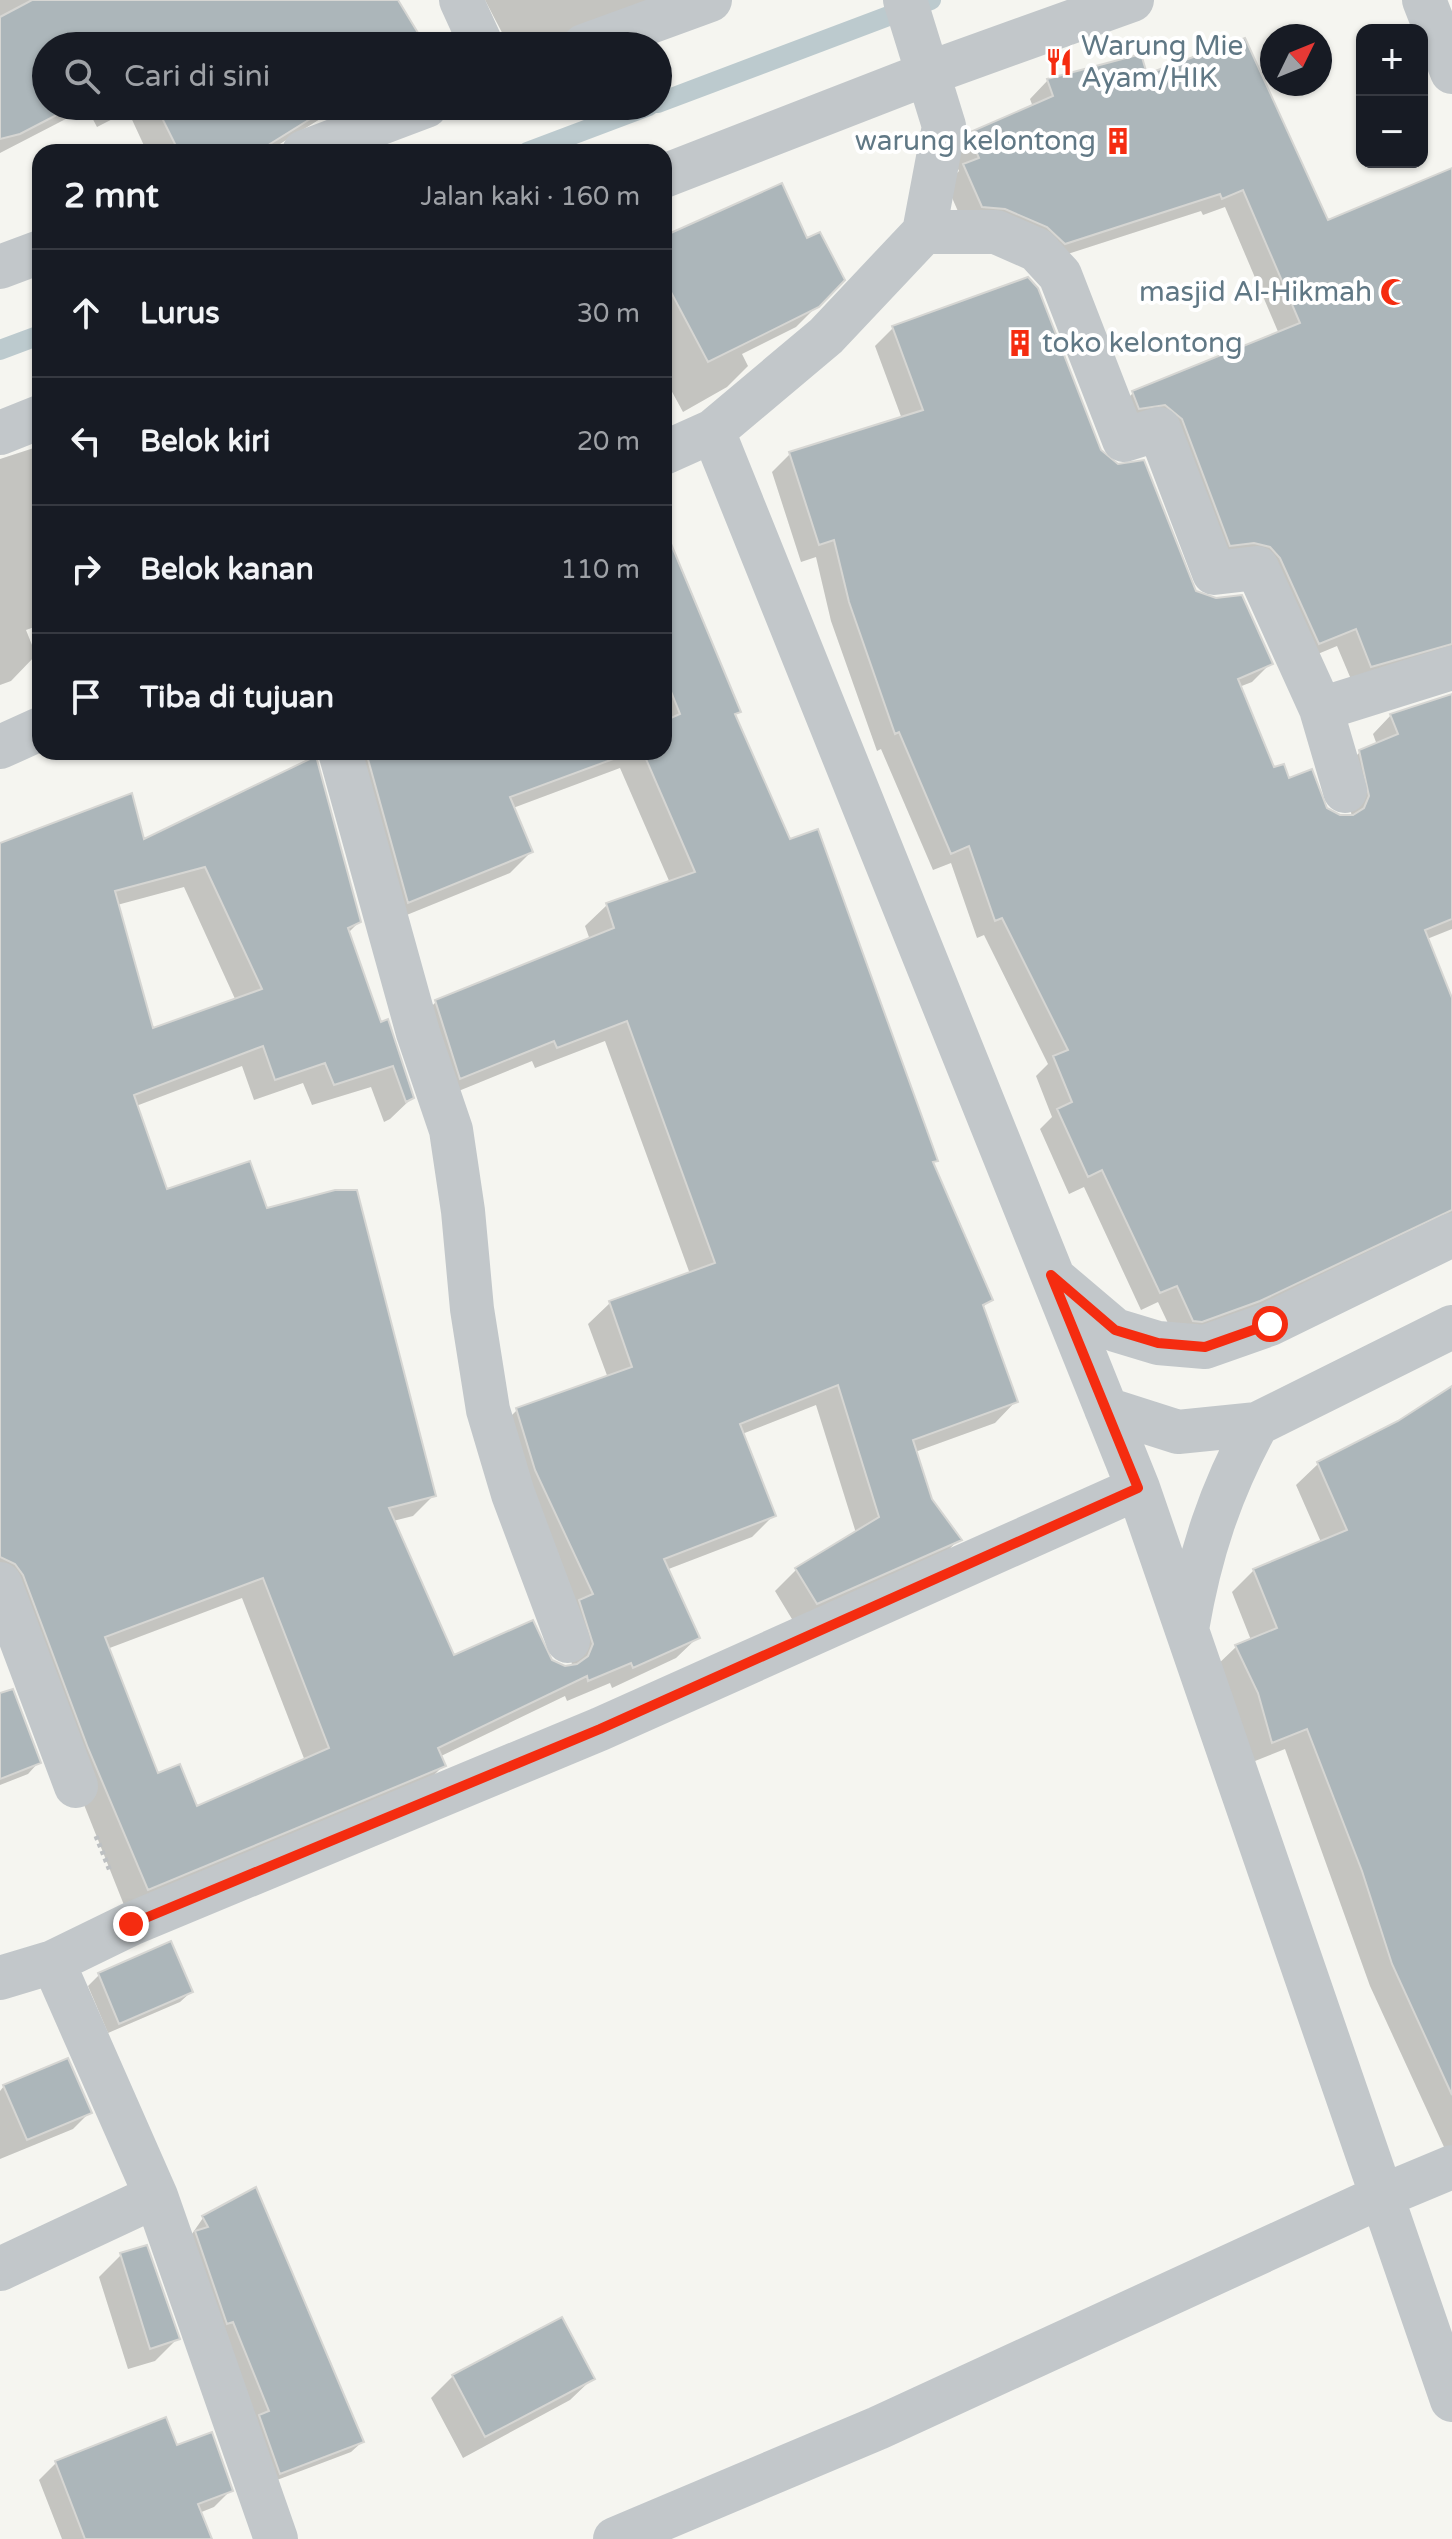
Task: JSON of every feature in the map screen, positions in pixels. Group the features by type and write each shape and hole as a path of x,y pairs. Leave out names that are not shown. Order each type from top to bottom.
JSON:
{"street":[{"path":"461,0 476,32"},
{"path":"622,32 710,0"},
{"path":"672,449 713,431 826,336 924,232 944,126 905,0"},
{"path":"672,172 925,61 1132,0"},
{"path":"1424,0 1452,72"},
{"path":"325,144 389,120"},
{"path":"924,232 996,232 1037,250 1060,275 1124,440 1159,429 1214,573 1257,568 1321,709 1345,791"},
{"path":"0,267 32,255"},
{"path":"0,433 32,420"},
{"path":"713,431 1138,1488 1452,2400"},
{"path":"1321,709 1452,668"},
{"path":"0,747 32,733"},
{"path":"342,760 418,1033 451,1130 463,1211 472,1309 488,1410 513,1494 568,1641"},
{"path":"1051,1275 1115,1330 1158,1343 1205,1347 1270,1324 1452,1235"},
{"path":"1106,1409 1178,1432 1257,1424 1452,1327"},
{"path":"1187,1631 1199,1560 1232,1470 1257,1424"},
{"path":"0,1978 53,1962 131,1924 600,1729 1138,1488"},
{"path":"0,1584 76,1786"},
{"path":"53,1962 156,2196 276,2539"},
{"path":"615,2539 878,2428 1380,2197 1452,2167"},
{"path":"0,2269 156,2196"}],"path":[{"path":"76,1786 131,1924"}],"building":[{"path":"32,0 398,0 417,32 32,32 32,120 47,120 20,134 0,139 0,17"},
{"path":"1245,38 1260,71 1260,96 1271,96 1328,220 1452,168 1452,644 1371,667 1356,629 1319,644 1280,558 1270,547 1254,543 1230,546 1182,419 1165,405 1139,409 1132,391 1300,323 1243,190 1222,199 1220,194 1065,244 1047,227 1005,209 982,207 963,164 979,158 968,133 1053,96 1047,79 1141,54 1147,74"},
{"path":"163,120 308,120 270,144 175,144"},
{"path":"782,183 807,238 820,232 845,280 819,307 708,362 672,294 672,232"},
{"path":"1028,277 1038,288 1101,450 1118,464 1144,460 1196,591 1216,598 1242,595 1273,664 1238,679 1274,767 1284,764 1289,778 1312,769 1327,808 1340,815 1353,815 1364,808 1369,796 1359,750 1398,734 1390,714 1452,694 1452,919 1425,930 1452,998 1452,1210 1260,1301 1202,1322 1193,1321 1177,1286 1160,1293 1102,1170 1088,1177 1057,1109 1072,1102 1053,1056 1068,1050 1002,918 995,921 969,846 951,854 899,732 895,734 849,602 834,540 819,545 789,452 923,410 892,326"},
{"path":"672,546 741,712 735,714 790,839 818,829 938,1161 933,1162 993,1300 983,1305 1018,1402 913,1440 932,1499 962,1540 817,1604 795,1568 879,1517 838,1385 740,1424 776,1516 664,1559 700,1638 633,1668 631,1663 588,1681 587,1676 438,1748 446,1766 148,1890 88,1748 23,1575 15,1564 0,1557 0,843 132,793 144,839 308,760 317,760 361,922 348,928 381,1022 388,1019 414,1098 406,1102 393,1066 334,1085 325,1063 275,1080 263,1046 134,1095 167,1189 250,1161 267,1208 335,1190 357,1190 436,1496 389,1508 454,1655 533,1620 552,1660 565,1666 577,1664 588,1656 593,1644 579,1600 593,1594 535,1470 516,1408 632,1367 609,1301 715,1263 627,1021 557,1048 554,1041 460,1079 435,1000 614,928 606,903 695,872 646,760 672,760 672,718 680,714 672,694","holes":["205,867 262,989 153,1028 115,891","263,1578 329,1748 197,1806 180,1764 158,1773 105,1637"]},
{"path":"368,760 611,760 510,797 533,852 408,903"},
{"path":"1452,1386 1452,2095 1392,1964 1362,1871 1307,1729 1272,1743 1258,1693 1235,1645 1277,1628 1253,1569 1347,1530 1317,1462 1398,1421"},
{"path":"13,1689 41,1763 0,1779 0,1693"},
{"path":"171,1941 193,1992 119,2024 98,1973"},
{"path":"68,2058 92,2113 27,2140 3,2085"},
{"path":"256,2187 364,2442 280,2474 259,2415 269,2411 233,2322 227,2324 195,2231 208,2227 202,2216"},
{"path":"147,2245 180,2339 150,2349 120,2253"},
{"path":"562,2317 595,2379 485,2437 452,2375"},
{"path":"166,2417 177,2445 212,2432 233,2491 198,2504 212,2539 85,2539 55,2461"}],"waterway":[{"path":"672,98 931,0"},
{"path":"548,144 612,120"},
{"path":"0,350 32,338"}],"place":[{"name":"Warung Mie Ayam/HIK","path":"1059,62"},
{"name":"warung kelontong","path":"1118,141"},
{"name":"masjid Al-Hikmah","path":"1394,292"},
{"name":"toko kelontong","path":"1020,343"}],"route":[{"path":"131,1924 600,1729 1138,1488 1051,1275 1115,1330 1158,1343 1205,1347 1270,1324"}]}
